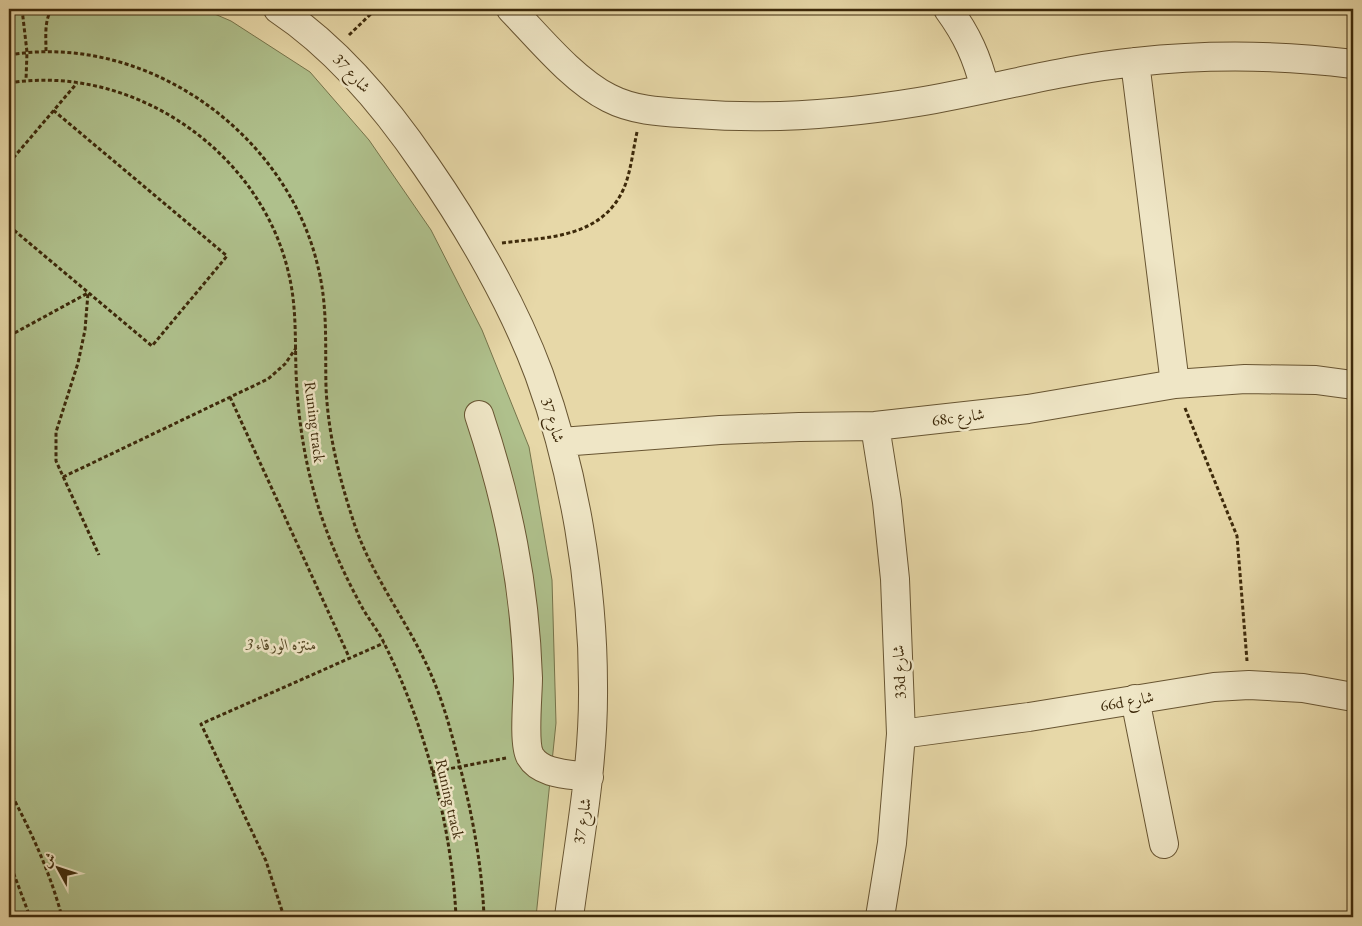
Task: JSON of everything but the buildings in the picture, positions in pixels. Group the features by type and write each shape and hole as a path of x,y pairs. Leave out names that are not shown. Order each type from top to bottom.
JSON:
{"street":[{"name":"شارع 37","path":"278,9 298,22 332,51 373,96 411,143 445,193 510,308 535,365 561,442 578,522 589,604 593,687 589,777 569,917"},
{"path":"511,9 580,79 609,98 642,110 710,115 780,116 839,112 917,102 1060,73 1135,62 1198,57 1262,57 1325,60 1353,64"},
{"path":"948,9 970,44 985,89"},
{"path":"1135,62 1175,384"},
{"name":"68c شارع","path":"561,442 720,430 874,426 1028,409 1175,384 1245,379 1316,380 1353,385"},
{"path":"479,414 506,506 518,572 527,649 527,744 529,754 534,762 541,767 557,772 589,777"},
{"name":"33d شارع","path":"874,426 887,502 895,579 901,734 892,843 880,917"},
{"name":"66d شارع","path":"901,734 1029,717 1214,687 1249,684 1303,688 1353,697"},
{"path":"1135,699 1164,844"}],"path":[{"path":"22,9 27,52 26,80"},
{"path":"46,51 46,27 49,13 52,9"},
{"path":"332,51 376,9"},
{"path":"9,55 46,51 81,53 122,62 162,77 198,98 232,123 261,154 286,188 305,225 318,265 326,307 326,386 329,423 345,495 356,530 371,564 388,596 410,630 431,674 448,718 471,812 484,917"},
{"name":"Runing track","path":"9,83 26,80 77,82 114,90 149,104 174,118 212,145 238,173 260,203 277,237 289,273 295,310 300,426 317,502 345,575 384,643 403,685 432,772 443,817 456,917"},
{"path":"9,163 77,82"},
{"path":"9,226 152,346 227,256 53,110"},
{"path":"476,246 554,237 575,232 595,222 612,207 624,188 642,110"},
{"path":"9,336 88,293"},
{"path":"88,293 86,330 78,363 56,432 56,461 99,555"},
{"path":"63,477 268,379 285,364 296,348"},
{"path":"1175,384 1237,536 1249,684"},
{"path":"230,397 349,657"},
{"path":"284,917 266,861 202,724 384,643"},
{"path":"432,772 529,754"},
{"path":"9,790 31,831 56,892 62,917"},
{"path":"9,861 30,917"}],"green space":[{"name":"منتزه الورقاء 3","path":"9,9 203,9 231,21 310,72 369,140 431,230 482,330 529,447 552,580 556,723 536,917 9,917"}]}
